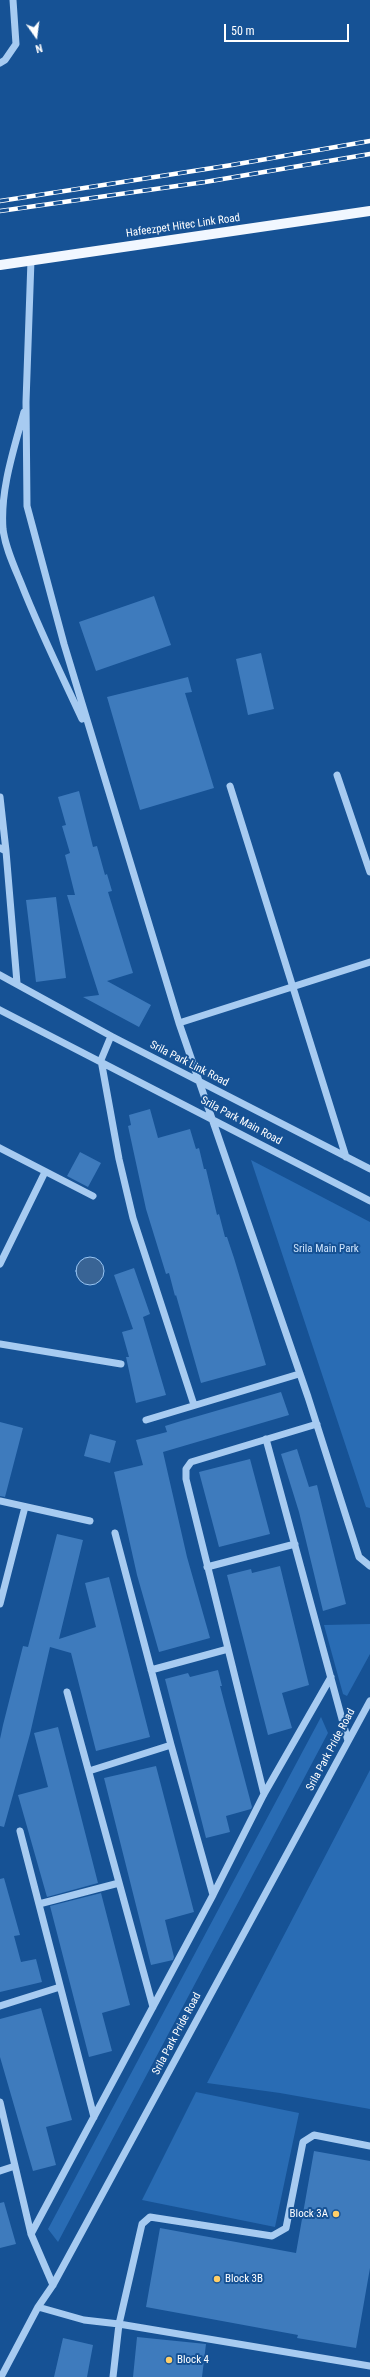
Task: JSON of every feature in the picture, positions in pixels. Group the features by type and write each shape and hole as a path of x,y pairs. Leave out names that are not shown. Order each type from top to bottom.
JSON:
{"main road":[{"name":"Hafeezpet Hitec Link Road","path":"0,265 370,211"}],"street":[{"path":"0,63 5,60 16,44 13,0"},
{"path":"31,260 26,402 27,506 64,644 179,1024 317,1424 359,1557 370,1566"},
{"path":"26,402 8,474 3,505 3,529 9,554 32,610 93,742"},
{"path":"337,775 370,872"},
{"path":"230,786 346,1157"},
{"path":"0,797 3,849 17,983"},
{"path":"179,1024 370,962"},
{"name":"Srila Park Link Road","path":"0,975 111,1036 370,1169"},
{"path":"0,1010 101,1060"},
{"path":"111,1036 101,1060 119,1159 132,1218 194,1405"},
{"name":"Srila Park Main Road","path":"101,1060 370,1201"},
{"path":"0,1148 92,1196"},
{"path":"0,1264 45,1172"},
{"path":"0,1344 121,1364"},
{"path":"146,1420 299,1374"},
{"path":"264,1794 207,1567 186,1479 186,1469 191,1462 317,1424"},
{"path":"266,1439 348,1741"},
{"path":"0,1501 90,1521"},
{"path":"0,1604 25,1507"},
{"path":"115,1533 171,1745 213,1895"},
{"path":"207,1567 295,1544"},
{"path":"151,1670 228,1649"},
{"path":"31,2234 213,1895 264,1794 331,1677"},
{"path":"67,1692 153,2007"},
{"name":"Srila Park Pride Road","path":"1,2377 38,2307 53,2286 370,1701"},
{"path":"89,1772 171,1745"},
{"path":"20,1832 94,2117"},
{"path":"39,1904 119,1883"},
{"path":"0,2006 60,1987"},
{"path":"0,2102 31,2234 53,2286"},
{"path":"113,2377 119,2324 142,2224 145,2220 150,2217 272,2236 286,2228 303,2142 314,2135 370,2146"},
{"path":"0,2171 15,2166"},
{"path":"38,2307 84,2320 119,2324 370,2366"}],"green space":[{"name":"Srila Main Park","path":"251,1160 370,1222 370,1508 366,1507"},
{"path":"370,1624 370,1654 347,1696 343,1694 324,1625"},
{"path":"321,1717 328,1733 58,2242 48,2229"},
{"path":"370,1770 370,2109 280,2093 207,2083"},
{"path":"196,2092 299,2113 275,2227 142,2200"}],"shaded area":[{"path":"90,1257 100,1261 104,1271 100,1281 90,1285 80,1281 76,1271 80,1261"}],"building":[{"path":"154,596 171,645 96,671 79,622"},
{"path":"261,653 274,709 248,715 236,659"},
{"path":"188,677 192,692 185,693 214,788 140,810 107,697"},
{"path":"79,791 93,847 97,846 105,875 107,874 112,891 108,892 133,973 107,981 151,1005 139,1027 83,997 99,995 67,895 75,895 65,855 70,853 62,826 66,825 58,797"},
{"path":"56,897 66,978 36,982 26,900"},
{"path":"150,1109 158,1138 190,1129 196,1149 199,1148 204,1169 206,1169 217,1215 219,1214 225,1237 227,1237 234,1258 266,1365 201,1383 176,1295 175,1296 169,1273 166,1274 146,1209 128,1126 131,1125 129,1115"},
{"path":"80,1152 101,1163 88,1187 67,1176"},
{"path":"134,1268 150,1314 143,1317 166,1395 136,1403 126,1357 129,1357 122,1332 133,1329 114,1275"},
{"path":"281,1392 289,1415 163,1452 187,1557 210,1638 159,1652 137,1575 114,1472 143,1465 136,1440 167,1432 165,1426"},
{"path":"0,1422 23,1428 5,1497 0,1496"},
{"path":"90,1434 116,1441 110,1463 84,1456"},
{"path":"297,1449 309,1487 317,1485 346,1604 323,1611 299,1512 281,1454"},
{"path":"250,1459 270,1534 219,1547 199,1472"},
{"path":"57,1534 83,1540 59,1639 96,1627 85,1583 109,1577 150,1737 96,1751 71,1653 50,1647 30,1734 4,1827 0,1826 0,1739 23,1646 28,1647"},
{"path":"280,1566 309,1685 282,1693 292,1728 268,1735 227,1575 251,1569 252,1573"},
{"path":"218,1670 222,1686 220,1686 252,1807 251,1809 226,1816 230,1832 206,1838 165,1679 188,1673 190,1677"},
{"path":"58,1727 98,1883 47,1897 18,1795 48,1787 34,1733"},
{"path":"156,1766 194,1912 165,1920 174,1957 173,1960 151,1965 104,1778"},
{"path":"4,1878 20,1935 14,1936 21,1962 36,1959 42,1982 0,1992 0,1879"},
{"path":"101,1893 130,2005 102,2013 112,2051 89,2057 50,1906"},
{"path":"41,2008 72,2120 46,2127 56,2165 33,2171 0,2057 0,2019"},
{"path":"314,2151 370,2161 370,2268 356,2348 297,2338 298,2335 146,2307 160,2228 296,2253"},
{"path":"4,2202 16,2244 0,2248 0,2203"},
{"name":"Block 4","path":"137,2337 206,2344 202,2377 133,2377"},
{"path":"63,2338 93,2345 87,2377 54,2377"}],"railway":[{"path":"0,201 232,165 370,141"},
{"path":"0,211 205,182 370,154"}],"place":[{"name":"Block 3A","path":"336,2214"},
{"name":"Block 3B","path":"217,2279"},
{"name":"Block 4","path":"169,2360"}]}
